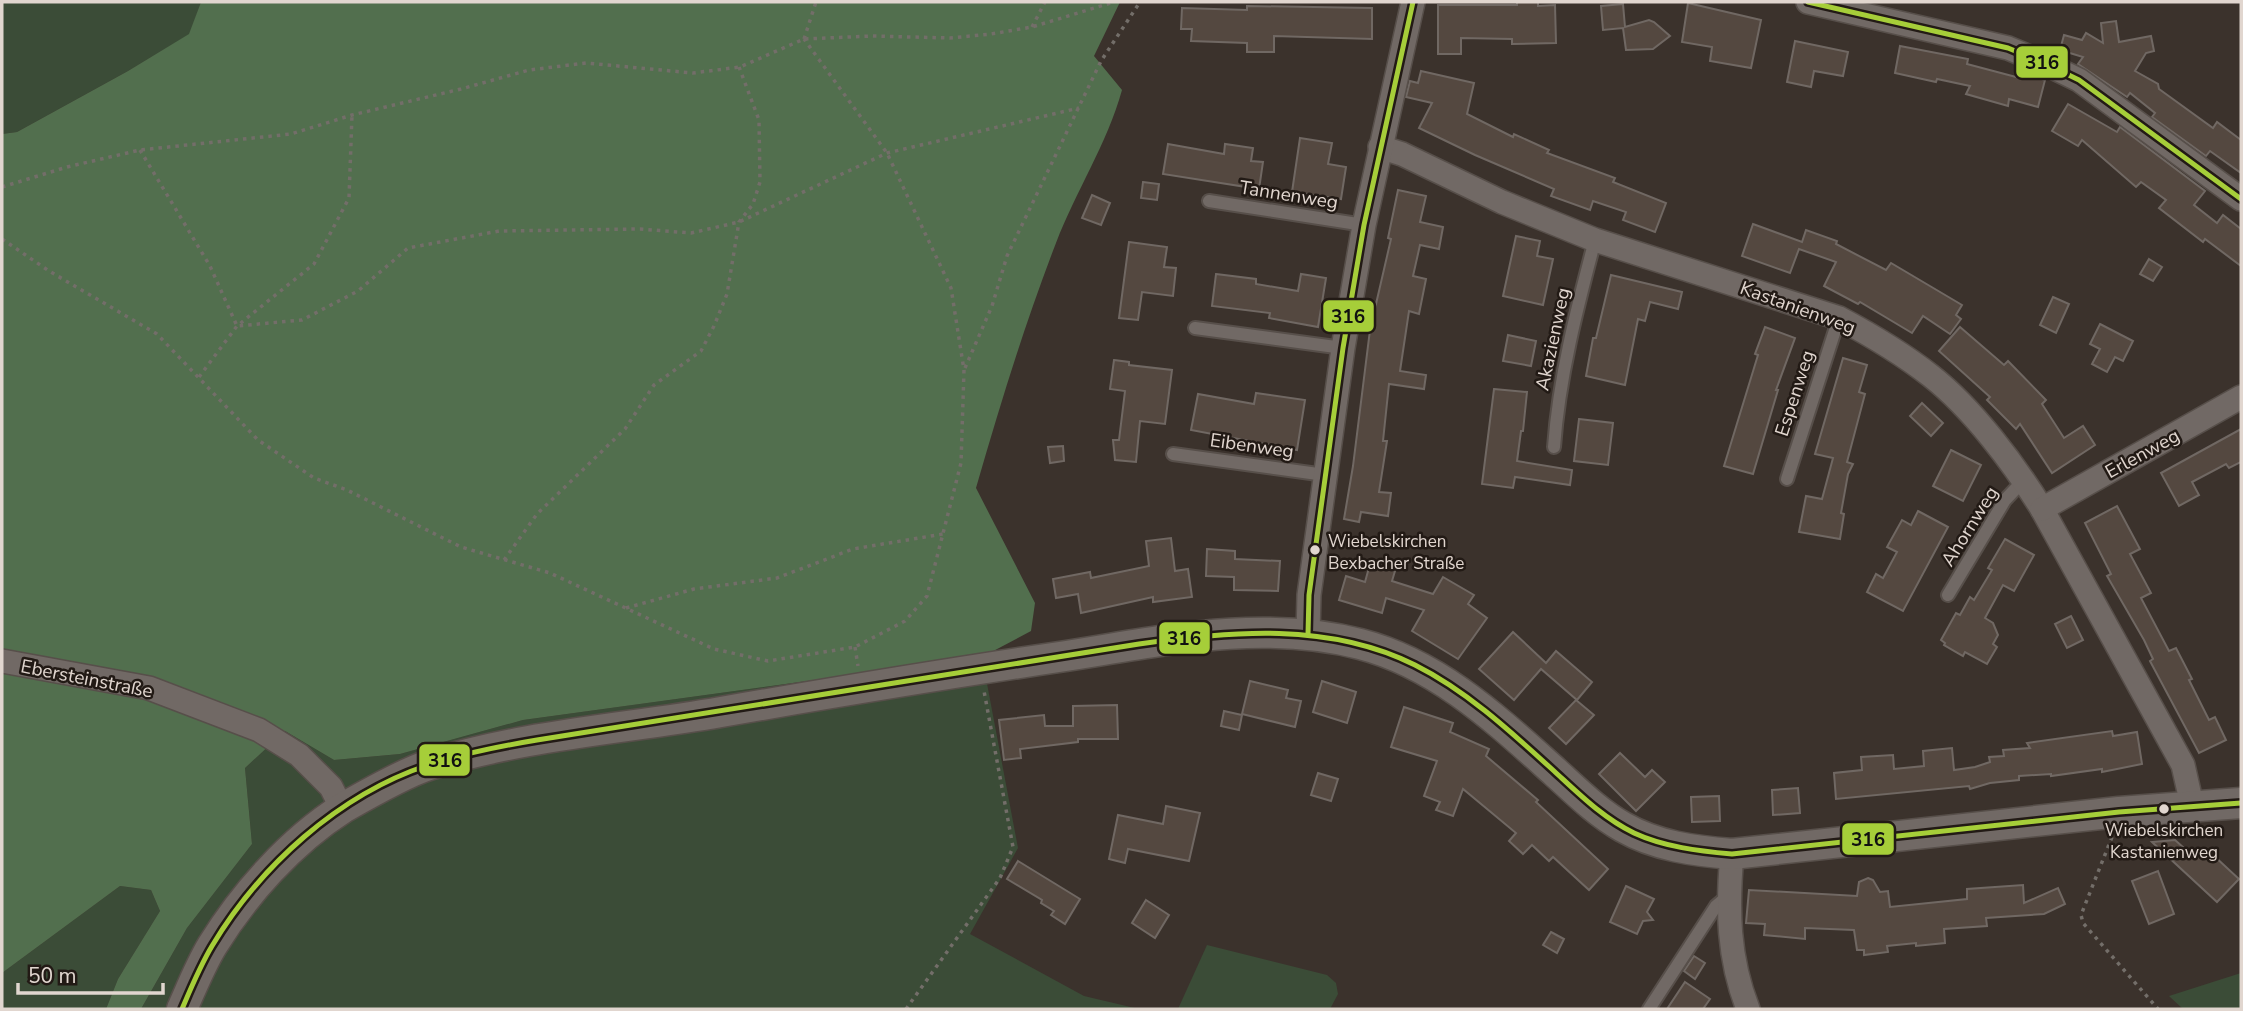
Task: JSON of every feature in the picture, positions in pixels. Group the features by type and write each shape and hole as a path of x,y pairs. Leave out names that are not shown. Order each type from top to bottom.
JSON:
{"street":[{"path":"1308,634 1309,595 1343,348 1364,225 1413,2"},
{"path":"1808,2 2008,48 2044,63 2079,80 2241,199"},
{"name":"Kastanienweg","path":"1380,147 1402,154 1502,202 1595,240 1839,318 1871,335 1933,377 1983,427 2024,480 2042,509 2183,765 2192,805"},
{"name":"Erlenweg","path":"2042,509 2241,397"},
{"path":"182,1009 210,948 250,893 296,844 342,809 425,766 514,744 656,723 980,668 1191,637 1254,633 1308,634 1363,645 1443,681 1486,710 1592,805 1621,827 1656,842 1698,852 1732,854 2119,811 2241,803"},
{"name":"Ebersteinstraße","path":"2,661 149,688 259,730 299,755 331,787 342,809"},
{"path":"1732,854 1728,896 1730,937 1737,981 1748,1009"}],"lane":[{"name":"Tannenweg","path":"1209,201 1364,225"},
{"name":"Akazienweg","path":"1554,447 1571,331 1595,240"},
{"name":"Espenweg","path":"1787,479 1839,318"},
{"path":"1195,328 1343,348"},
{"name":"Eibenweg","path":"1173,454 1325,475"},
{"name":"Ahornweg","path":"1948,595 2005,500 2024,480"},
{"path":"1648,1009 1716,906 1728,896"}],"path":[{"path":"804,39 816,2"},
{"path":"1032,27 1045,2"},
{"path":"2,187 67,167 140,150 291,134 352,115 529,70 586,63 693,73 739,67 804,39 872,36 950,38 1032,27 1114,2"},
{"path":"964,370 992,306 1007,256 1101,61 1140,2"},
{"path":"2,239 49,271 157,334 258,440 314,478 347,490 461,547 550,573 715,649 768,661 855,647 905,621 927,596 961,463 964,370 951,288 887,153 804,39"},
{"path":"504,560 537,514 625,429 654,385 701,351 727,294 739,222 753,204 760,182 760,120 739,67"},
{"path":"237,326 302,320 358,291 408,248 499,230 640,229 691,233 739,222 887,153 1079,108"},
{"path":"198,378 237,326 314,264 349,198 352,115"},
{"path":"140,150 210,266 237,326"},
{"path":"626,608 694,589 777,578 853,549 943,534"},
{"path":"906,1009 1000,878 1013,847 980,668"},
{"path":"2119,811 2109,851 2081,915 2083,923 2158,1009"},
{"path":"910,1003 913,1009"}],"green space":[{"path":"2,2 201,2 190,34 17,132 2,134"},
{"path":"201,2 1120,2 1094,56 1122,90 1116,110 1064,224 1045,273 1013,364 976,488 1035,603 1031,631 982,657 523,720 400,754 334,760 285,731 245,768 252,844 187,928 141,1009 106,1009 118,979 160,911 151,890 120,886 2,973 2,134 17,132 189,34"},
{"path":"982,657 1018,848 970,934 1084,996 1139,1009 141,1009 187,928 252,844 245,768 285,731 334,760 400,754 523,720"},
{"path":"120,886 151,890 160,911 118,979 106,1009 2,1009 2,973"},
{"path":"1207,945 1327,975 1336,983 1338,994 1330,1009 1178,1009"},
{"path":"2241,973 2241,1009 2183,1009 2169,996"}],"building":[{"path":"1517,2 1538,2 1538,6 1555,5 1556,43 1512,44 1512,39 1461,38 1461,54 1438,54 1438,5 1517,5"},
{"path":"1688,3 1761,20 1751,68 1710,61 1712,47 1682,42"},
{"path":"1623,4 1625,27 1649,20 1670,36 1653,49 1626,50 1623,28 1603,30 1601,6"},
{"path":"1247,6 1372,8 1372,39 1274,36 1274,52 1247,52 1247,43 1191,41 1192,29 1181,29 1182,8 1247,10"},
{"path":"2116,21 2119,42 2151,36 2154,51 2146,53 2135,71 2158,84 2159,89 2213,128 2217,122 2241,140 2241,173 2210,151 2206,156 2152,117 2155,113 2130,93 2127,97 2078,64 2083,57 2060,50 2064,35 2082,40 2086,33 2103,43 2101,23"},
{"path":"1795,41 1848,52 1843,76 1814,71 1811,87 1787,82"},
{"path":"1900,46 1968,59 1967,64 2016,77 2017,72 2045,80 2038,107 2009,99 2008,106 1966,94 1970,86 1895,73"},
{"path":"1421,71 1474,83 1467,114 1513,137 1514,134 1549,150 1547,153 1615,178 1613,182 1666,203 1655,232 1623,220 1626,212 1593,201 1590,210 1551,196 1554,189 1419,128 1432,103 1406,97 1410,81 1418,83"},
{"path":"2068,104 2117,132 2120,127 2205,191 2194,205 2217,223 2223,215 2241,229 2241,266 2205,239 2203,242 2159,208 2166,200 2141,182 2136,187 2082,140 2078,146 2052,131"},
{"path":"1300,138 1332,143 1328,164 1346,167 1341,199 1292,192"},
{"path":"1168,144 1224,154 1225,144 1253,148 1251,161 1263,162 1259,189 1163,174"},
{"path":"1143,182 1159,184 1157,200 1141,198"},
{"path":"1398,190 1426,196 1420,222 1443,227 1439,249 1420,245 1413,276 1426,279 1419,314 1409,311 1400,371 1426,375 1424,389 1389,384 1383,441 1387,441 1379,492 1391,493 1388,516 1361,512 1359,522 1344,519 1370,330 1391,239 1388,238"},
{"path":"1092,195 1110,203 1101,225 1082,218"},
{"path":"1753,224 1802,242 1806,230 1837,241 1836,244 1886,270 1891,263 1962,305 1956,315 1961,319 1950,334 1923,316 1912,333 1860,302 1858,304 1824,286 1836,262 1799,249 1790,273 1742,256"},
{"path":"1516,236 1540,241 1537,256 1553,259 1543,305 1503,296"},
{"path":"1129,242 1167,247 1164,267 1176,268 1173,296 1142,292 1138,320 1119,318"},
{"path":"2149,259 2162,267 2153,281 2140,274"},
{"path":"1216,274 1256,279 1256,284 1298,291 1301,274 1326,278 1318,327 1269,318 1270,313 1212,306"},
{"path":"1611,275 1682,292 1678,309 1650,302 1645,321 1638,319 1625,385 1586,376 1593,338 1596,338"},
{"path":"2053,297 2069,304 2056,333 2040,325"},
{"path":"2100,324 2133,341 2123,361 2115,357 2107,372 2092,364 2100,349 2090,344"},
{"path":"1765,327 1795,338 1776,390 1753,474 1724,466"},
{"path":"1960,327 2004,365 2008,361 2046,400 2042,404 2064,438 2083,426 2095,445 2052,473 2020,424 2016,429 1987,400 1990,397 1939,351"},
{"path":"1508,335 1536,341 1531,366 1503,361"},
{"path":"1843,358 1867,365 1859,392 1865,394 1847,462 1853,464 1848,474 1841,513 1844,514 1840,539 1799,532 1806,496 1822,499 1833,458 1815,454"},
{"path":"1114,360 1129,362 1129,365 1172,370 1165,424 1140,421 1136,462 1115,460 1113,440 1119,440 1125,391 1110,389"},
{"path":"1494,389 1527,392 1517,461 1572,470 1570,485 1515,477 1513,488 1482,484"},
{"path":"1256,393 1305,400 1297,450 1191,430 1198,394 1254,404"},
{"path":"1922,403 1943,423 1931,436 1910,416"},
{"path":"1579,419 1613,423 1608,465 1574,461"},
{"path":"2241,429 2241,462 2229,468 2226,464 2192,482 2199,495 2179,506 2161,473"},
{"path":"1063,446 1064,461 1050,463 1048,447"},
{"path":"1951,450 1981,465 1963,501 1933,486"},
{"path":"2117,506 2140,549 2130,554 2151,593 2141,598 2169,651 2176,648 2209,720 2215,717 2226,740 2199,753 2150,661 2153,659 2144,640 2107,576 2111,574 2085,523"},
{"path":"1918,511 1948,527 1903,611 1867,592 1876,574 1883,578 1897,552 1887,547 1902,520 1911,525"},
{"path":"1171,538 1175,571 1188,569 1192,597 1153,602 1153,597 1081,613 1078,594 1056,598 1053,579 1090,572 1091,578 1149,566 1146,541"},
{"path":"2005,539 2034,555 2014,591 2003,585 1985,618 1993,623 1998,635 1993,644 1997,647 1987,664 1965,652 1963,656 1944,645 1941,640 1956,613 1960,615 1970,597 1974,600 1992,570 1988,568"},
{"path":"1207,549 1235,551 1235,559 1280,561 1278,591 1234,590 1234,577 1206,576"},
{"path":"1370,564 1395,571 1392,581 1433,594 1443,577 1474,595 1468,604 1487,618 1458,659 1412,631 1424,610 1386,598 1382,613 1339,600 1346,576 1365,582"},
{"path":"2071,616 2083,640 2067,648 2055,624"},
{"path":"1513,632 1546,663 1556,651 1592,682 1577,700 1541,669 1514,700 1479,669"},
{"path":"1250,681 1288,690 1286,698 1301,701 1295,727 1242,714"},
{"path":"1322,681 1356,692 1347,723 1313,712"},
{"path":"1576,700 1594,715 1566,744 1549,728"},
{"path":"1117,705 1118,739 1078,739 1078,742 1020,749 1021,758 1004,760 999,720 1044,715 1045,726 1073,726 1073,706"},
{"path":"1404,707 1453,723 1450,732 1489,749 1486,756 1538,800 1536,802 1608,869 1589,890 1553,857 1549,861 1532,845 1523,854 1509,841 1516,833 1463,789 1453,816 1436,810 1440,802 1424,796 1437,761 1391,747"},
{"path":"1224,711 1242,715 1239,730 1221,726"},
{"path":"2112,731 2113,736 2137,732 2142,764 2102,772 2102,769 2051,776 2019,776 2019,780 1990,783 1970,789 1969,786 1836,799 1834,773 1862,770 1861,757 1893,755 1894,769 1924,766 1923,751 1952,748 1954,770 1990,762 1989,757 2004,756 2003,750 2030,748 2027,743"},
{"path":"1620,753 1645,777 1652,770 1665,782 1636,811 1599,774"},
{"path":"1318,773 1338,779 1331,801 1311,795"},
{"path":"1798,788 1800,813 1773,815 1772,790"},
{"path":"1719,796 1720,821 1692,822 1691,797"},
{"path":"1166,806 1200,813 1189,861 1128,849 1125,863 1109,859 1118,815 1163,824"},
{"path":"2175,840 2194,857 2213,855 2239,879 2217,902 2152,842"},
{"path":"1018,861 1080,899 1065,924 1051,915 1054,911 1041,903 1042,900 1007,879"},
{"path":"2158,871 2174,914 2149,924 2132,881"},
{"path":"1868,878 1873,880 1880,892 1888,891 1890,907 1967,899 1967,889 2023,885 2024,903 2058,888 2065,904 2044,914 1986,918 1987,926 1944,929 1945,943 1887,946 1888,952 1864,955 1864,950 1857,950 1854,930 1805,928 1805,939 1764,935 1765,924 1746,923 1749,890 1857,896 1859,882"},
{"path":"1626,886 1654,899 1647,912 1653,920 1643,921 1637,934 1610,922"},
{"path":"1146,900 1169,915 1155,938 1132,923"},
{"path":"1551,932 1564,939 1557,953 1543,945"},
{"path":"1694,956 1705,963 1695,979 1684,971"},
{"path":"1685,982 1710,999 1703,1009 1667,1009"}],"transit line":[{"name":"316","path":"1308,634 1309,595 1343,348 1364,225 1413,2"},
{"name":"316","path":"1808,2 2008,48 2044,63 2079,80 2241,199"},
{"name":"316","path":"182,1009 212,946 231,916 278,861 333,814 395,778 428,765 482,750 537,740 1139,644 1209,636 1314,636 1382,651 1415,665 1453,687 1488,713 1582,797 1612,820 1645,838 1694,850 1732,854 2119,812 2241,803"}],"place":[{"name":"Wiebelskirchen Bexbacher Straße","path":"1315,550"},
{"name":"Wiebelskirchen Kastanienweg","path":"2164,809"}]}
